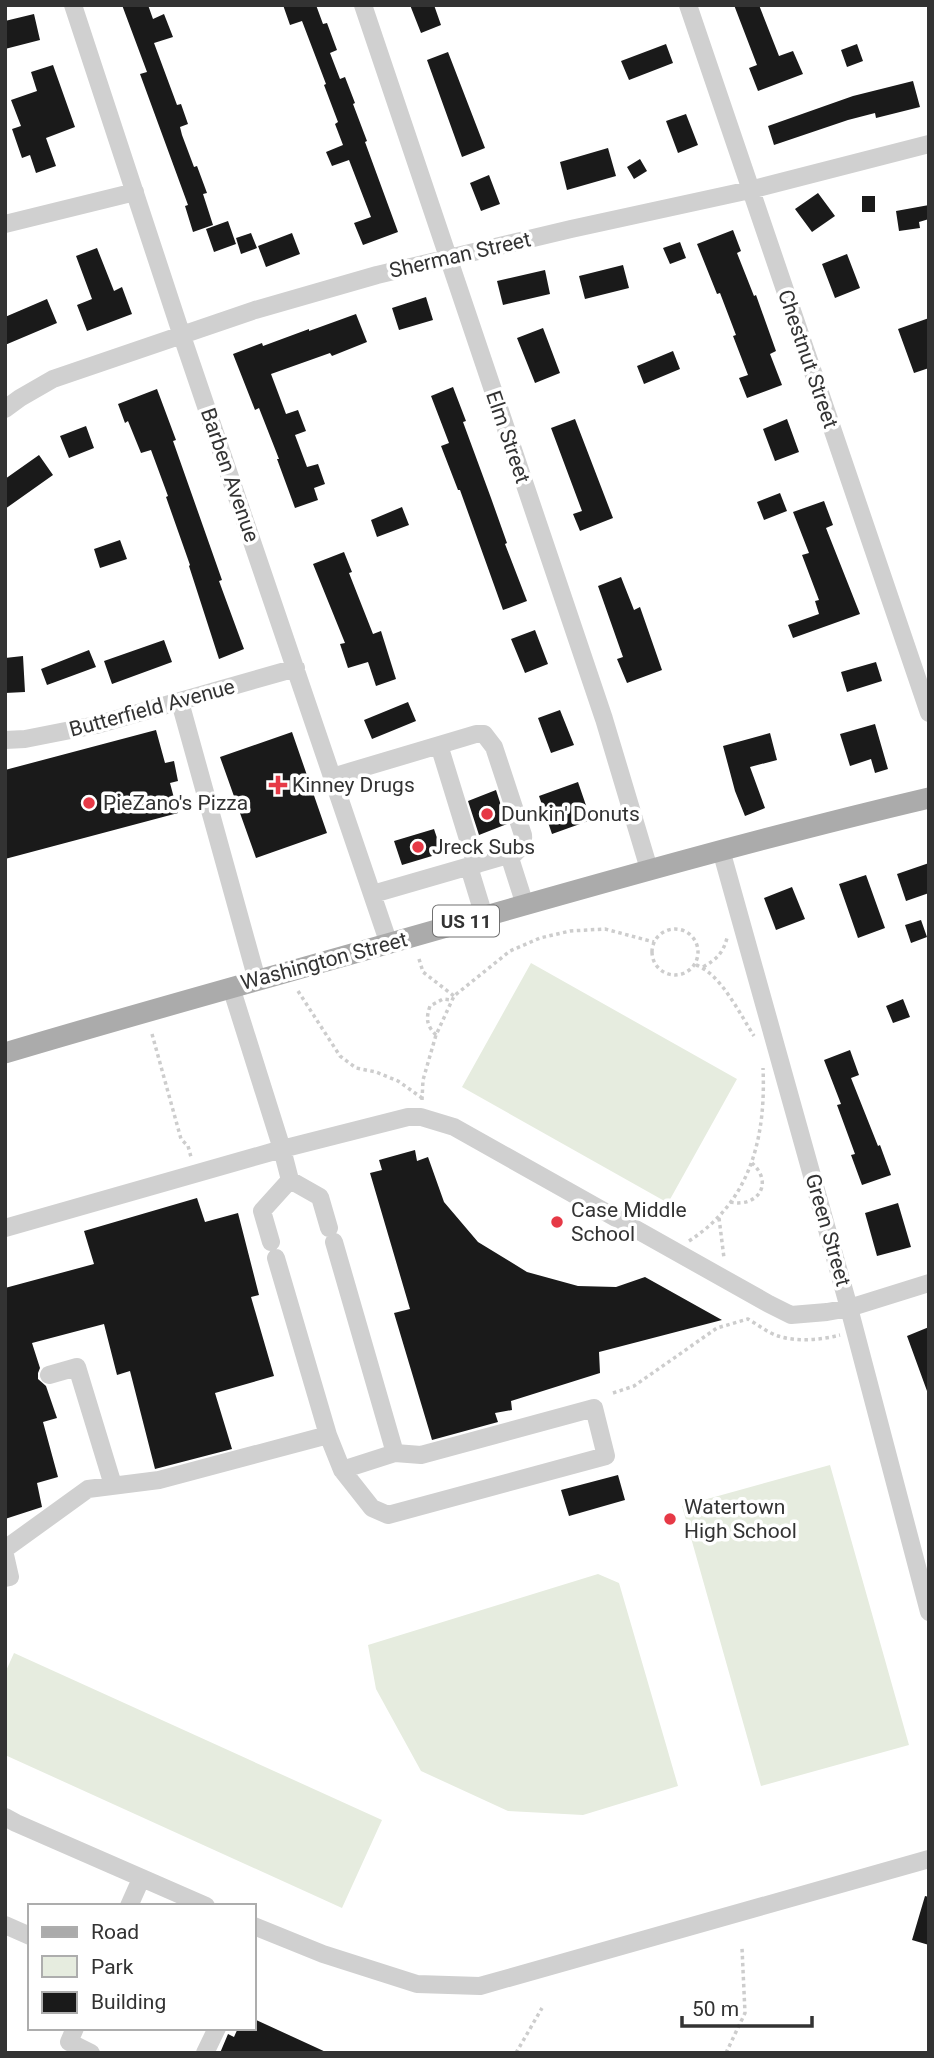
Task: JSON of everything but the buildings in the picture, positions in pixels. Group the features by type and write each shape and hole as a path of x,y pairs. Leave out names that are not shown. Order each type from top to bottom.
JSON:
{"main road":[{"name":"Washington Street","path":"5,1053 649,869 807,827 929,799"}],"street":[{"name":"Barben Avenue","path":"73,5 182,336 389,944"},
{"name":"Elm Street","path":"363,5 604,719 649,869"},
{"name":"Chestnut Street","path":"688,5 929,713"},
{"name":"Sherman Street","path":"5,410 53,379 256,310 365,279 570,229 750,190 929,144"},
{"path":"5,224 135,192"},
{"name":"Butterfield Avenue","path":"5,740 25,739 96,725 296,668"},
{"path":"180,702 257,980"},
{"path":"332,777 476,734 484,734 489,739 523,835 524,842 515,853 373,894"},
{"path":"439,745 484,916"},
{"name":"Green Street","path":"721,850 849,1308 929,1612"},
{"path":"509,855 524,905"},
{"path":"231,987 290,1180 320,1197 395,1453"},
{"path":"5,1228 282,1149 408,1117 421,1117 454,1127 791,1315 849,1308 929,1283"},
{"path":"290,1180 262,1211 328,1435 342,1471 372,1508 388,1515 606,1456 594,1408 421,1455 395,1453 342,1471"},
{"path":"48,1375 77,1367 113,1486"},
{"path":"5,1549 88,1489 159,1480 328,1435"},
{"path":"5,1555 10,1577 5,1578"},
{"path":"5,1817 201,1904"},
{"path":"256,1927 323,1954 417,1984 480,1986 929,1858"},
{"path":"130,1904 141,1879"},
{"path":"5,1925 28,1935"},
{"path":"74,2030 69,2042 91,2053"},
{"path":"205,2053 216,2030"}],"path":[{"path":"421,1117 423,1080 436,1035 453,998 510,951 540,938 570,931 605,929 654,942"},
{"path":"670,929 691,935 697,944 695,964 688,972 669,975 660,970 654,962 651,952 654,942 660,934 670,929"},
{"path":"703,967 716,960 724,950 727,938"},
{"path":"419,959 423,972 453,998"},
{"path":"695,964 703,967 723,988 755,1038"},
{"path":"298,991 340,1056 356,1068 376,1072 398,1082 422,1098"},
{"path":"436,1035 428,1027 426,1016 430,1006 443,999 453,998"},
{"path":"152,1034 181,1139 188,1146 195,1174"},
{"path":"674,1251 700,1235 719,1218 740,1188 752,1163 760,1134 764,1097 763,1066"},
{"path":"730,1202 746,1203 755,1199 761,1189 762,1179 752,1163"},
{"path":"719,1218 721,1246 729,1282"},
{"path":"613,1393 634,1386 716,1328 748,1319 777,1336 827,1339 840,1335"},
{"path":"726,2053 745,2013 742,1948"},
{"path":"516,2053 542,2008"}],"green space":[{"path":"531,963 737,1079 668,1203 462,1087"},
{"path":"830,1465 909,1745 761,1786 682,1506"},
{"path":"598,1574 619,1583 678,1786 583,1815 508,1811 421,1771 376,1689 368,1645"},
{"path":"14,1653 382,1820 342,1908 5,1755 5,1673"}],"place":[{"name":"Kinney Drugs","path":"278,785"},
{"name":"PieZano's Pizza","path":"89,803"},
{"name":"Dunkin' Donuts","path":"487,814"},
{"name":"Jreck Subs","path":"418,847"},
{"name":"Case Middle School","path":"557,1222"},
{"name":"Watertown High School","path":"670,1519"}]}
